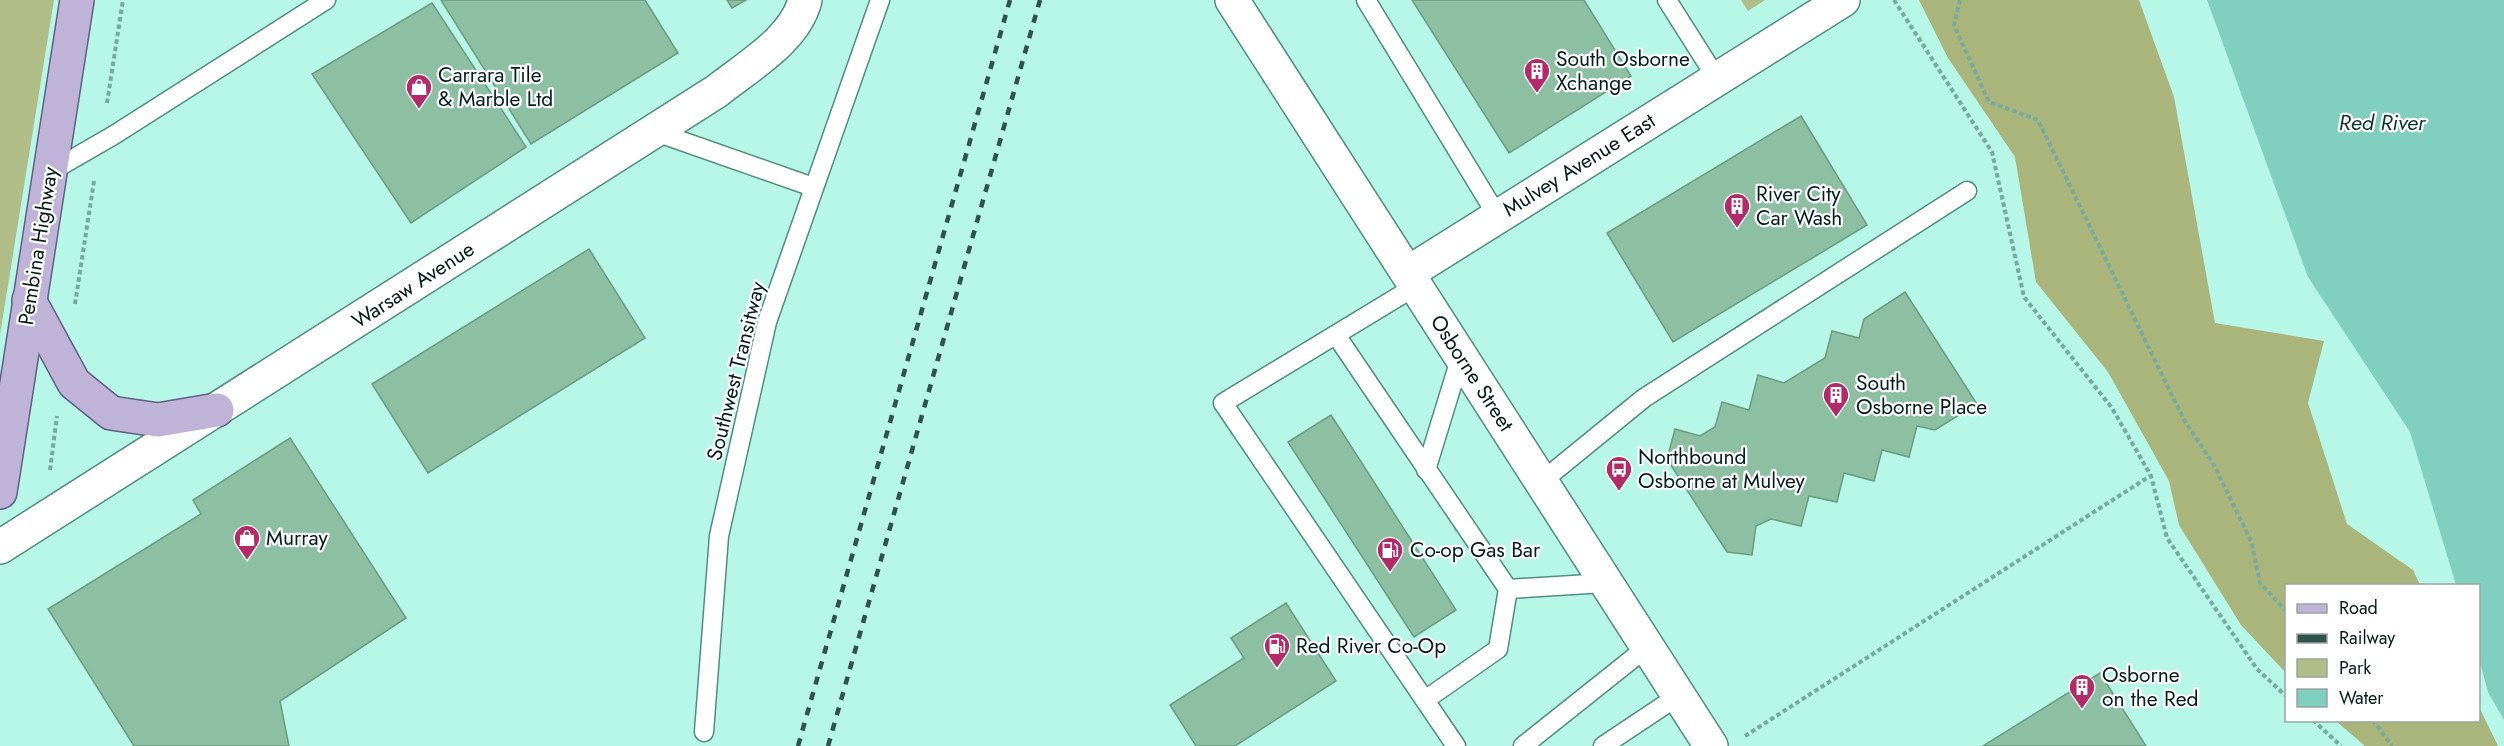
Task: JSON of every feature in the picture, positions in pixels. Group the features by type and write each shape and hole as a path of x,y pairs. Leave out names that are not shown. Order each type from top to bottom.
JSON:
{"main road":[{"name":"Pembina Highway","path":"0,492 77,0"},
{"path":"29,300 74,383 111,412 158,420 217,410"}],"street":[{"name":"Warsaw Avenue","path":"0,547 717,91 784,38 802,12 806,0"},
{"name":"Osborne Street","path":"1232,0 1646,648 1678,696 1724,743"},
{"name":"Mulvey Avenue East","path":"1412,280 1498,217 1843,0"}],"lane":[{"path":"50,172 101,143 326,0"},
{"name":"Southwest Transitway","path":"704,732 719,536 767,322 880,0"},
{"path":"1366,0 1498,217"},
{"path":"1667,0 1717,79"},
{"path":"653,132 813,188"},
{"path":"1541,482 1644,399 1967,191"},
{"path":"1412,280 1336,335 1223,403 1456,746"},
{"path":"1336,335 1508,589 1498,649 1425,700"},
{"path":"1426,470 1461,356"},
{"path":"1508,589 1605,583"},
{"path":"1522,746 1646,648"},
{"path":"1603,746 1678,696"}],"path":[{"path":"74,308 123,0"},
{"path":"1894,0 1992,152 2024,297 2112,408 2151,476 2167,538 2257,669 2285,695"},
{"path":"1960,0 1954,25 1989,102 2038,120 2184,420 2214,465 2251,542 2260,583 2285,610"},
{"path":"52,445 65,367"},
{"path":"1724,743 2151,476"},
{"path":"2315,722 2341,746"},
{"path":"2374,722 2392,746"}],"green space":[{"path":"0,0 54,0 0,335"},
{"path":"1741,0 1765,0 1748,11"}],"shaded area":[{"path":"1919,0 2139,0 2174,97 2215,323 2324,341 2308,403 2347,524 2413,570 2420,584 2285,584 2285,672 2241,625 2179,525 2169,481 2108,372 2036,282 2015,157 1948,58"},
{"path":"2480,709 2498,746 2365,746 2337,722 2480,722"}],"water":[{"name":"Red River","path":"2207,0 2504,0 2504,720 2488,692 2480,663 2480,584 2456,584 2410,432 2308,277"}],"building":[{"path":"441,0 645,0 678,53 531,144"},
{"path":"727,0 746,0 732,8"},
{"name":"South Osborne Xchange","path":"1412,0 1584,0 1631,76 1509,153"},
{"name":"Carrara Tile & Marble Ltd","path":"432,3 526,147 411,223 312,74"},
{"name":"River City Car Wash","path":"1801,116 1867,225 1673,342 1607,233"},
{"path":"589,249 645,338 428,473 372,384"},
{"name":"South Osborne Place","path":"1905,292 1977,404 1935,430 1917,426 1909,457 1882,450 1874,481 1844,473 1837,502 1809,496 1801,526 1771,519 1756,526 1752,555 1727,552 1667,459 1675,429 1700,436 1715,427 1722,402 1749,410 1758,375 1784,383 1825,358 1832,331 1859,338 1864,319"},
{"path":"1331,415 1456,610 1414,637 1288,442"},
{"name":"Murray","path":"290,438 406,618 280,701 289,746 134,746 48,609 201,514 193,500"},
{"name":"Red River Co-Op","path":"1286,603 1336,681 1235,746 1196,746 1170,705 1244,658 1231,638"},
{"name":"Osborne on the Red","path":"2100,673 2146,746 1983,746"}],"railway":[{"path":"798,746 1010,0"},
{"path":"828,746 1040,0"}],"place":[{"name":"South Osborne Xchange","path":"1537,94"},
{"name":"Carrara Tile & Marble Ltd","path":"419,110"},
{"name":"River City Car Wash","path":"1737,229"},
{"name":"South Osborne Place","path":"1836,418"},
{"name":"Northbound Osborne at Mulvey","path":"1619,492"},
{"name":"Murray","path":"247,561"},
{"name":"Co-op Gas Bar","path":"1390,573"},
{"name":"Red River Co-Op","path":"1277,669"},
{"name":"Osborne on the Red","path":"2082,710"}]}
